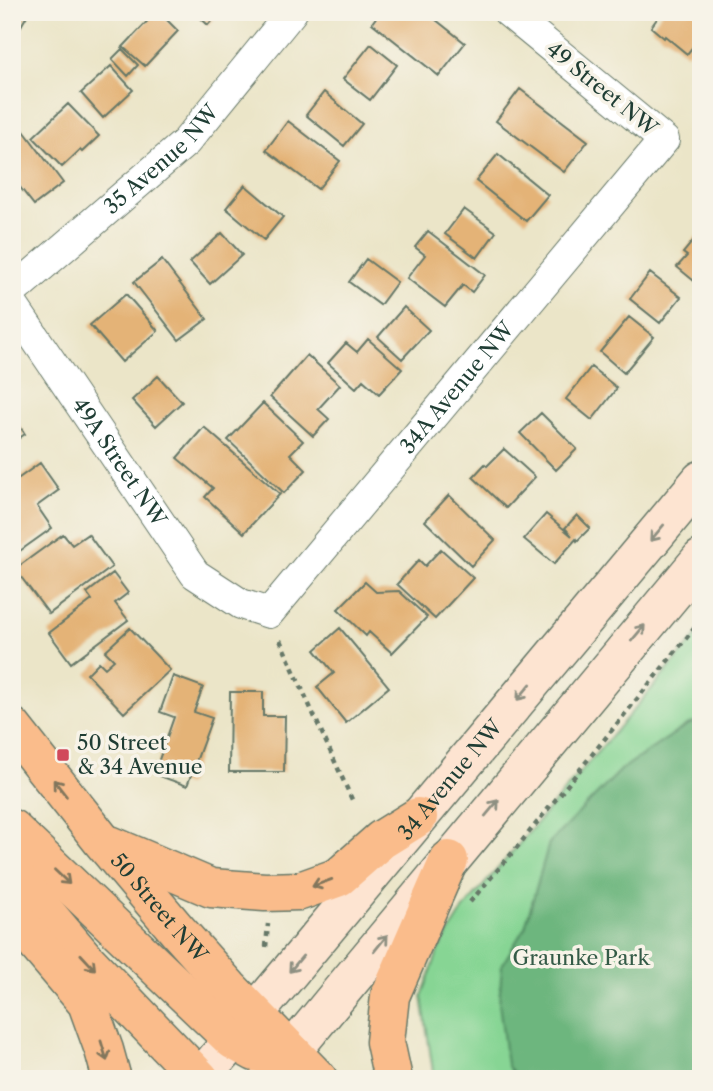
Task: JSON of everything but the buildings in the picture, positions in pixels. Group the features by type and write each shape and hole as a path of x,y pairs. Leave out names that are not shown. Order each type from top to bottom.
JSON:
{"main road":[{"name":"34 Avenue NW","path":"200,1079 701,480"},
{"path":"280,1065 701,559"},
{"name":"50 Street NW","path":"12,727 102,841 229,988 244,1027 280,1065 318,1079"},
{"path":"102,841 211,888 265,892 300,891 339,877 382,840 418,817"},
{"path":"12,830 244,1027"},
{"path":"393,1079 385,1042 390,996 449,860"},
{"path":"12,873 84,958 200,1079"},
{"path":"12,915 88,1003 112,1079"}],"street":[{"name":"35 Avenue NW","path":"12,292 186,142 292,12"},
{"name":"49 Street NW","path":"508,12 664,140"},
{"name":"34A Avenue NW","path":"269,613 664,140"},
{"name":"49A Street NW","path":"12,304 195,574 241,604 269,613"}],"path":[{"path":"269,613 354,804"},
{"path":"465,907 514,851 701,620"},
{"path":"265,957 268,921"}],"green space":[{"name":"Graunke Park","path":"701,631 701,1079 434,1079 422,996 439,949 465,907"},
{"name":"Graunke Park","path":"701,720 701,1079 517,1079 507,1065 499,1003 502,965 525,927 549,843 622,769 687,725"}],"place":[{"name":"50 Street & 34 Avenue","path":"63,755"}]}
